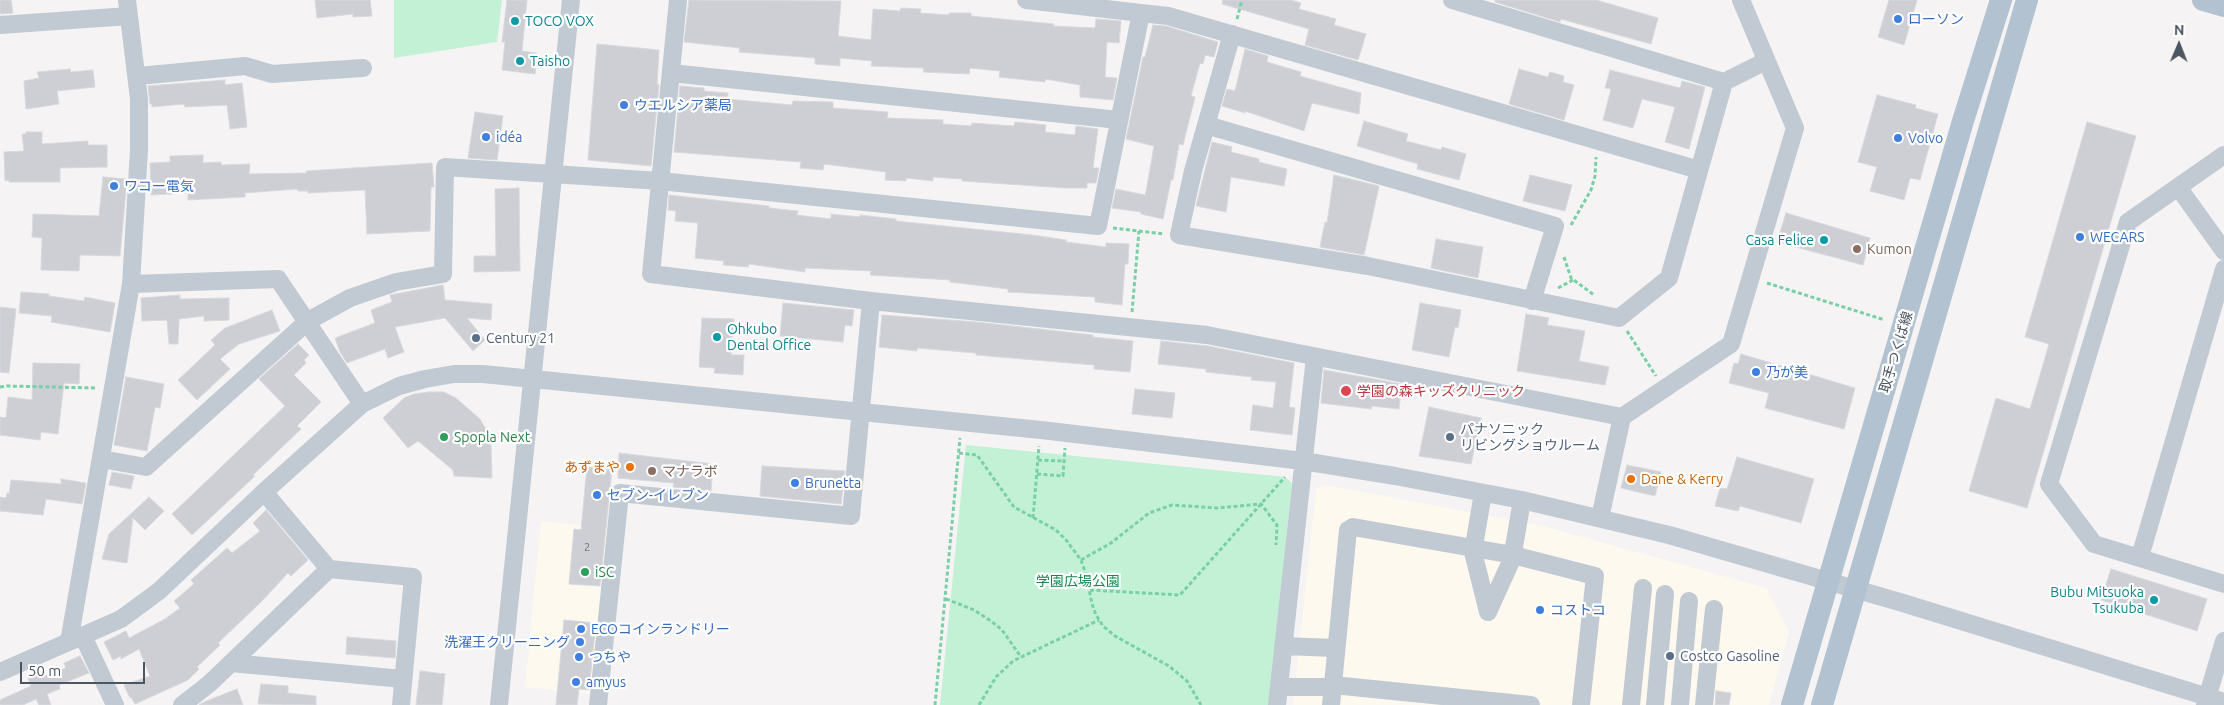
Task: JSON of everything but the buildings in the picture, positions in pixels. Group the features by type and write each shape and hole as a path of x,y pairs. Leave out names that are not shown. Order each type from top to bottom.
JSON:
{"main road":[{"name":"取手つくば線","path":"1792,705 2001,0"},
{"name":"取手つくば線","path":"1822,705 2027,0"},
{"path":"2202,0 2224,6"}],"street":[{"path":"498,705 572,0"},
{"path":"678,0 651,274 870,301 1207,335 1622,417 1731,344 1795,128 1741,0"},
{"path":"1026,0 1168,16 1699,170"},
{"path":"1452,0 1724,82 1766,61"},
{"path":"0,24 128,8 138,76 139,150 131,284 101,459 76,639 115,705"},
{"path":"101,459 146,467 308,322 350,298 396,282 443,274 445,167 660,181 1098,226 1141,13"},
{"path":"1232,34 1206,125 1179,235 1368,266 1619,318 1669,278 1724,82"},
{"path":"138,76 245,66 272,74 363,68"},
{"path":"671,73 1119,120"},
{"path":"1206,125 1555,226 1532,301"},
{"path":"2224,155 2128,222 2049,484 2094,544 2224,584"},
{"path":"2178,187 2224,251"},
{"path":"2140,557 2224,269"},
{"path":"131,284 278,279 362,404"},
{"path":"598,705 620,492 851,516 870,301"},
{"path":"1277,705 1315,357"},
{"path":"0,672 121,619 160,591 264,492 362,404 399,386 454,374 482,374 1067,433 1303,461 1522,500 1669,535 1856,589 2212,701 2224,641"},
{"path":"1600,518 1622,417"},
{"path":"264,492 329,569 413,577 401,705"},
{"path":"1483,493 1473,552 1488,612 1514,554 1522,500"},
{"path":"1330,705 1348,530 1352,527 1514,554 1595,576 1581,705"},
{"path":"182,705 209,684 329,569"},
{"path":"1631,705 1642,588"},
{"path":"1656,705 1666,594"},
{"path":"1680,705 1689,601"},
{"path":"1704,705 1714,609"},
{"path":"1283,646 1335,648"},
{"path":"231,663 403,679"},
{"path":"1279,687 1326,687 1333,685 1531,705"}],"path":[{"path":"1567,229 1584,205 1591,190 1595,176 1596,141"},
{"path":"1098,226 1179,235"},
{"path":"1131,328 1138,231"},
{"path":"1563,248 1565,263 1571,278 1596,295"},
{"path":"1751,278 1888,321"},
{"path":"1619,318 1664,390"},
{"path":"0,388 7,386 113,389"},
{"path":"935,705 962,423"},
{"path":"1033,518 1040,430"},
{"path":"1037,474 1063,476 1067,433"},
{"path":"959,453 977,455 1014,507 1056,530 1081,560 1092,604 1099,620 1114,636 1154,656 1175,671 1187,681 1201,705"},
{"path":"1038,460 1064,461"},
{"path":"1090,590 1180,595 1285,478 1290,476"},
{"path":"1081,560 1111,543 1138,521 1159,508 1172,505 1217,508 1261,504"},
{"path":"1261,504 1278,525 1275,553"},
{"path":"946,599 974,610 991,621 1002,630 1021,656"},
{"path":"979,705 996,678 1021,656 1099,620"}],"shaded area":[{"name":"コストコ","path":"1326,485 1543,526 1766,588 1789,632 1769,705 1293,705 1316,489"},
{"path":"541,521 609,528 593,694 525,687"}],"green space":[{"path":"394,0 502,0 497,42 394,58"},
{"name":"学園広場公園","path":"966,445 1285,477 1292,483 1269,705 940,705"}],"place":[{"name":"ローソン","path":"1898,19"},
{"name":"TOCO VOX","path":"515,21"},
{"name":"Taisho","path":"520,61"},
{"name":"ウエルシア薬局","path":"624,105"},
{"name":"idéa","path":"486,137"},
{"name":"Volvo","path":"1898,138"},
{"name":"ワコー電気","path":"114,186"},
{"name":"WECARS","path":"2080,237"},
{"name":"Casa Felice","path":"1824,240"},
{"name":"Kumon","path":"1857,249"},
{"name":"Ohkubo Dental Office","path":"717,337"},
{"name":"Century 21","path":"476,338"},
{"name":"乃が美","path":"1756,372"},
{"name":"学園の森キッズクリニック","path":"1346,391"},
{"name":"Spopla Next","path":"444,437"},
{"name":"パナソニック リビングショウルーム","path":"1450,437"},
{"name":"あずまや","path":"630,467"},
{"name":"マナラボ","path":"652,471"},
{"name":"Dane & Kerry","path":"1631,479"},
{"name":"Brunetta","path":"795,483"},
{"name":"セブン-イレブン","path":"597,495"},
{"name":"iSC","path":"585,572"},
{"name":"Bubu Mitsuoka Tsukuba","path":"2154,600"},
{"name":"コストコ","path":"1540,610"},
{"name":"ECOコインランドリー","path":"581,629"},
{"name":"洗濯王クリーニング","path":"580,642"},
{"name":"Costco Gasoline","path":"1670,656"},
{"name":"つちや","path":"579,657"},
{"name":"amyus","path":"576,682"}]}
